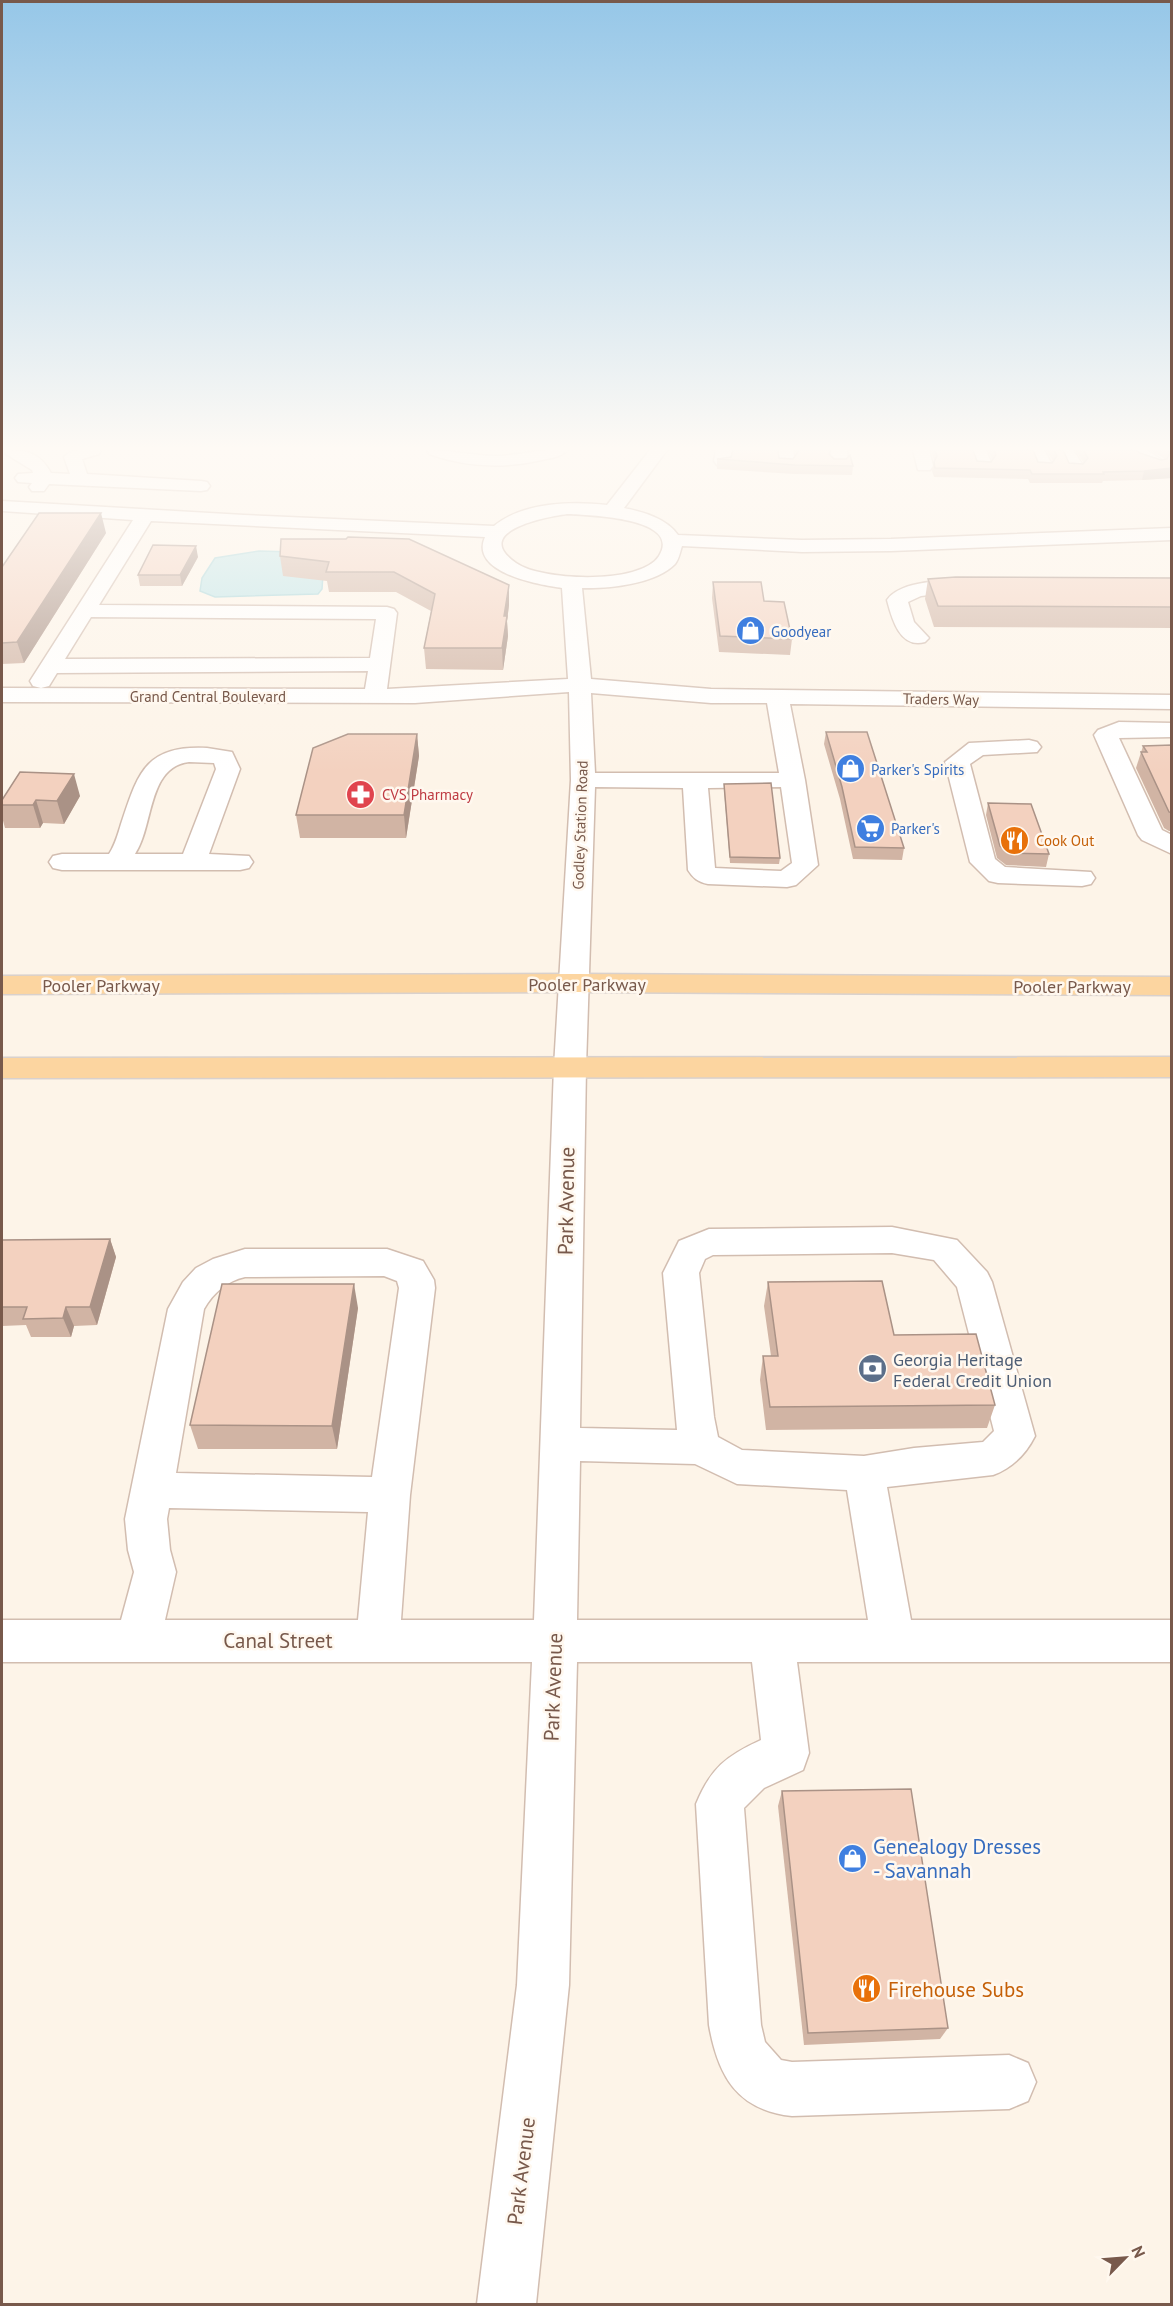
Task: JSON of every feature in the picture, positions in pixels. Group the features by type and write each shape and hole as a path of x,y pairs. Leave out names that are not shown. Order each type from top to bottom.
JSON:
{"main road":[{"name":"Pooler Parkway","path":"2,985 575,983 1172,986"},
{"path":"2,1068 1172,1067"}],"street":[{"path":"32,695 118,558"},
{"path":"498,558 515,572 541,579 572,583 602,583 629,578 652,571 667,560 688,561"},
{"path":"920,563 979,558"},
{"name":"Godley Station Road","path":"570,1067 583,780 581,696 572,583"},
{"path":"918,638 904,624 897,600 902,595 920,590 991,584"},
{"path":"84,611 387,613 375,696"},
{"path":"50,666 378,664"},
{"name":"Grand Central Boulevard","path":"2,695 581,696"},
{"name":"Traders Way","path":"581,696 1172,702"},
{"path":"695,781 701,870 708,876 787,879 805,865 793,780 777,697"},
{"path":"1172,730 1119,729 1106,735 1151,835 1172,846"},
{"path":"1029,747 977,748 957,762 983,862 998,875 1082,878"},
{"path":"117,862 125,850 155,768 170,759 194,754 224,757 228,769 193,862"},
{"path":"583,780 793,780"},
{"path":"62,862 240,862"},
{"name":"Park Avenue","path":"506,2304 543,1985 555,1641 570,1067"},
{"path":"560,1444 701,1447 737,1467 864,1473 914,1465 993,1458 1015,1436 974,1282 945,1249 892,1240 709,1242 691,1250 681,1273 694,1417 701,1447"},
{"path":"138,1640 155,1572 149,1550 146,1519 186,1309 192,1295 201,1284 224,1269 244,1263 387,1262 410,1271 416,1280 417,1288 390,1495 378,1640"},
{"path":"864,1473 893,1641"},
{"path":"153,1490 390,1495"},
{"name":"Canal Street","path":"2,1641 1172,1641"},
{"path":"772,1641 786,1753 744,1773 730,1785 720,1804 735,2025 740,2049 753,2072 770,2086 792,2089 1010,2082"}],"water":[{"path":"215,558 324,559 322,589 318,594 215,597 200,591 202,578"}],"building":[{"path":"8,558 72,558 17,642 2,643 2,567"},
{"path":"147,558 190,558 180,575 138,575"},
{"path":"293,558 449,558 509,585 502,648 424,648 435,594 394,572 326,572 329,562"},
{"path":"956,577 1172,578 1172,607 938,606 928,579"},
{"path":"713,582 761,582 764,601 784,602 792,639 720,636"},
{"path":"826,732 867,732 904,848 855,847 842,787"},
{"path":"348,734 417,734 404,815 296,815 313,748"},
{"path":"1172,745 1172,813 1169,812 1141,752 1147,752 1143,746"},
{"path":"20,772 74,774 57,801 36,800 33,805 2,805 2,800"},
{"path":"771,783 780,858 730,857 724,784"},
{"path":"988,803 1031,804 1049,854 1009,853 1000,846"},
{"path":"110,1239 90,1307 66,1307 63,1318 23,1319 27,1307 2,1307 2,1240"},
{"name":"Georgia Heritage Federal Credit Union","path":"882,1281 894,1335 976,1334 995,1405 770,1407 763,1356 778,1356 768,1282"},
{"path":"222,1284 354,1284 332,1426 190,1425"},
{"path":"911,1789 948,2028 808,2033 782,1791"}],"place":[{"name":"Goodyear","path":"750,631"},
{"name":"Parker's Spirits","path":"850,769"},
{"name":"CVS Pharmacy","path":"361,794"},
{"name":"Parker's","path":"870,828"},
{"name":"Cook Out","path":"1015,840"},
{"name":"Georgia Heritage Federal Credit Union","path":"872,1369"},
{"name":"Genealogy Dresses - Savannah","path":"852,1858"},
{"name":"Firehouse Subs","path":"867,1989"}]}
